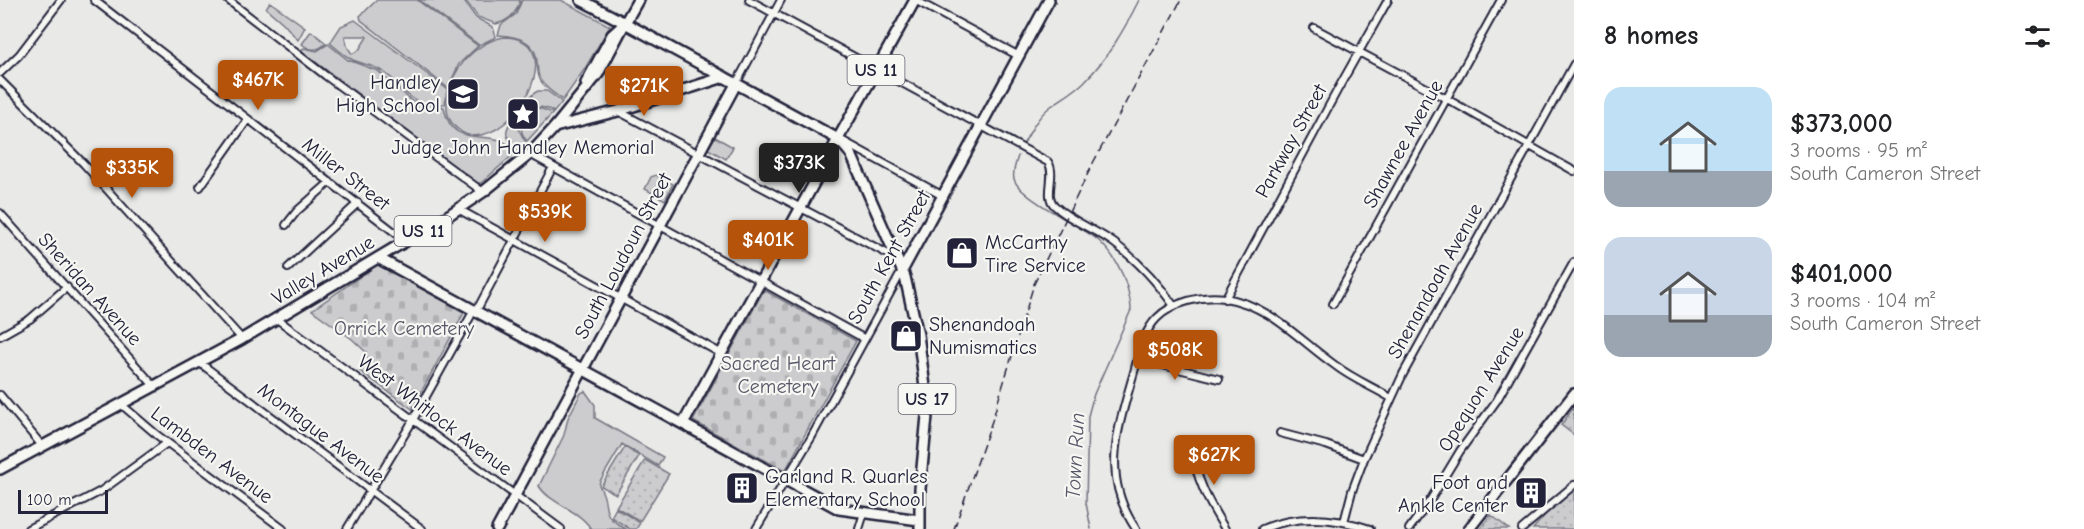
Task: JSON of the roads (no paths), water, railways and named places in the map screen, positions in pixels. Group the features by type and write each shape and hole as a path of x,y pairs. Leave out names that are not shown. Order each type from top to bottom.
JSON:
{"street":[{"path":"0,73 19,55 61,0"},
{"name":"Miller Street","path":"94,0 406,241"},
{"path":"228,0 304,60 483,192"},
{"path":"581,0 943,196"},
{"path":"625,23 638,0"},
{"path":"749,0 1048,162 1052,170 1052,203 1067,215 1114,243 1147,274 1174,306"},
{"name":"South Loudoun Street","path":"497,529 780,0"},
{"path":"915,0 1019,56"},
{"name":"US 11","path":"838,140 915,0"},
{"name":"South Kent Street","path":"756,529 787,480 1049,0"},
{"name":"Parkway Street","path":"1225,298 1388,0"},
{"name":"Shawnee Avenue","path":"1333,304 1501,0"},
{"name":"US 11","path":"555,127 604,64 625,23"},
{"path":"1314,28 1447,99 1574,171"},
{"name":"Shenandoah Avenue","path":"1344,522 1364,459 1391,398 1574,64"},
{"path":"555,127 618,111 724,77"},
{"path":"0,80 84,164 242,339"},
{"path":"618,111 800,209 888,254 895,255"},
{"path":"200,187 248,119"},
{"name":"Valley Avenue","path":"0,469 200,363 458,209 530,154 555,127"},
{"path":"683,424 838,140"},
{"name":"US 17","path":"838,140 851,154 905,277 916,326 926,394 927,422 920,489 920,525"},
{"path":"530,154 865,339"},
{"path":"347,529 413,419 474,310 479,306 553,167"},
{"path":"286,225 311,198 330,182"},
{"path":"288,268 357,203"},
{"path":"458,209 722,354"},
{"name":"Sheridan Avenue","path":"0,213 155,387"},
{"path":"378,258 839,508 920,525"},
{"name":"Opequon Avenue","path":"1409,529 1497,400 1574,262"},
{"path":"0,336 30,319 67,287"},
{"path":"1136,529 1119,497 1114,459 1117,432 1144,339 1151,325 1160,315 1174,306 1196,299 1225,298 1248,304 1269,315 1343,372 1391,398"},
{"name":"West Whitlock Avenue","path":"277,319 561,529"},
{"path":"1138,359 1219,379"},
{"name":"Montague Avenue","path":"200,363 422,529"},
{"path":"1469,529 1574,394"},
{"path":"0,395 43,447"},
{"name":"Lambden Avenue","path":"122,405 167,442 283,529"},
{"path":"1280,433 1326,445 1364,459"},
{"path":"27,529 113,483 167,442"},
{"path":"1192,447 1193,460 1202,488 1225,529"},
{"path":"1522,529 1574,485"},
{"path":"859,529 864,513"},
{"path":"1263,529 1285,522 1311,518 1344,522 1370,529"},
{"path":"267,529 276,524"}],"waterway":[{"name":"Town Run","path":"1023,145 1042,115 1093,73 1121,33 1139,0"},
{"name":"Town Run","path":"1018,156 1014,168 1014,179 1019,187 1027,195 1104,246 1119,268 1130,299 1131,310 1094,394 1088,416 1086,503 1091,529"}],"railway":[{"path":"954,529 992,421 1034,284 1093,163 1181,0"}],"place":[{"name":"Handley High School","path":"463,94"},
{"name":"Judge John Handley Memorial","path":"523,114"},
{"name":"McCarthy Tire Service","path":"962,253"},
{"name":"Shenandoah Numismatics","path":"906,336"},
{"name":"Garland R. Quarles Elementary School","path":"742,488"},
{"name":"Foot and Ankle Center","path":"1531,493"}],"park label":[{"name":"Orrick Cemetery","path":"404,328"},
{"name":"Sacred Heart Cemetery","path":"778,374"}]}
